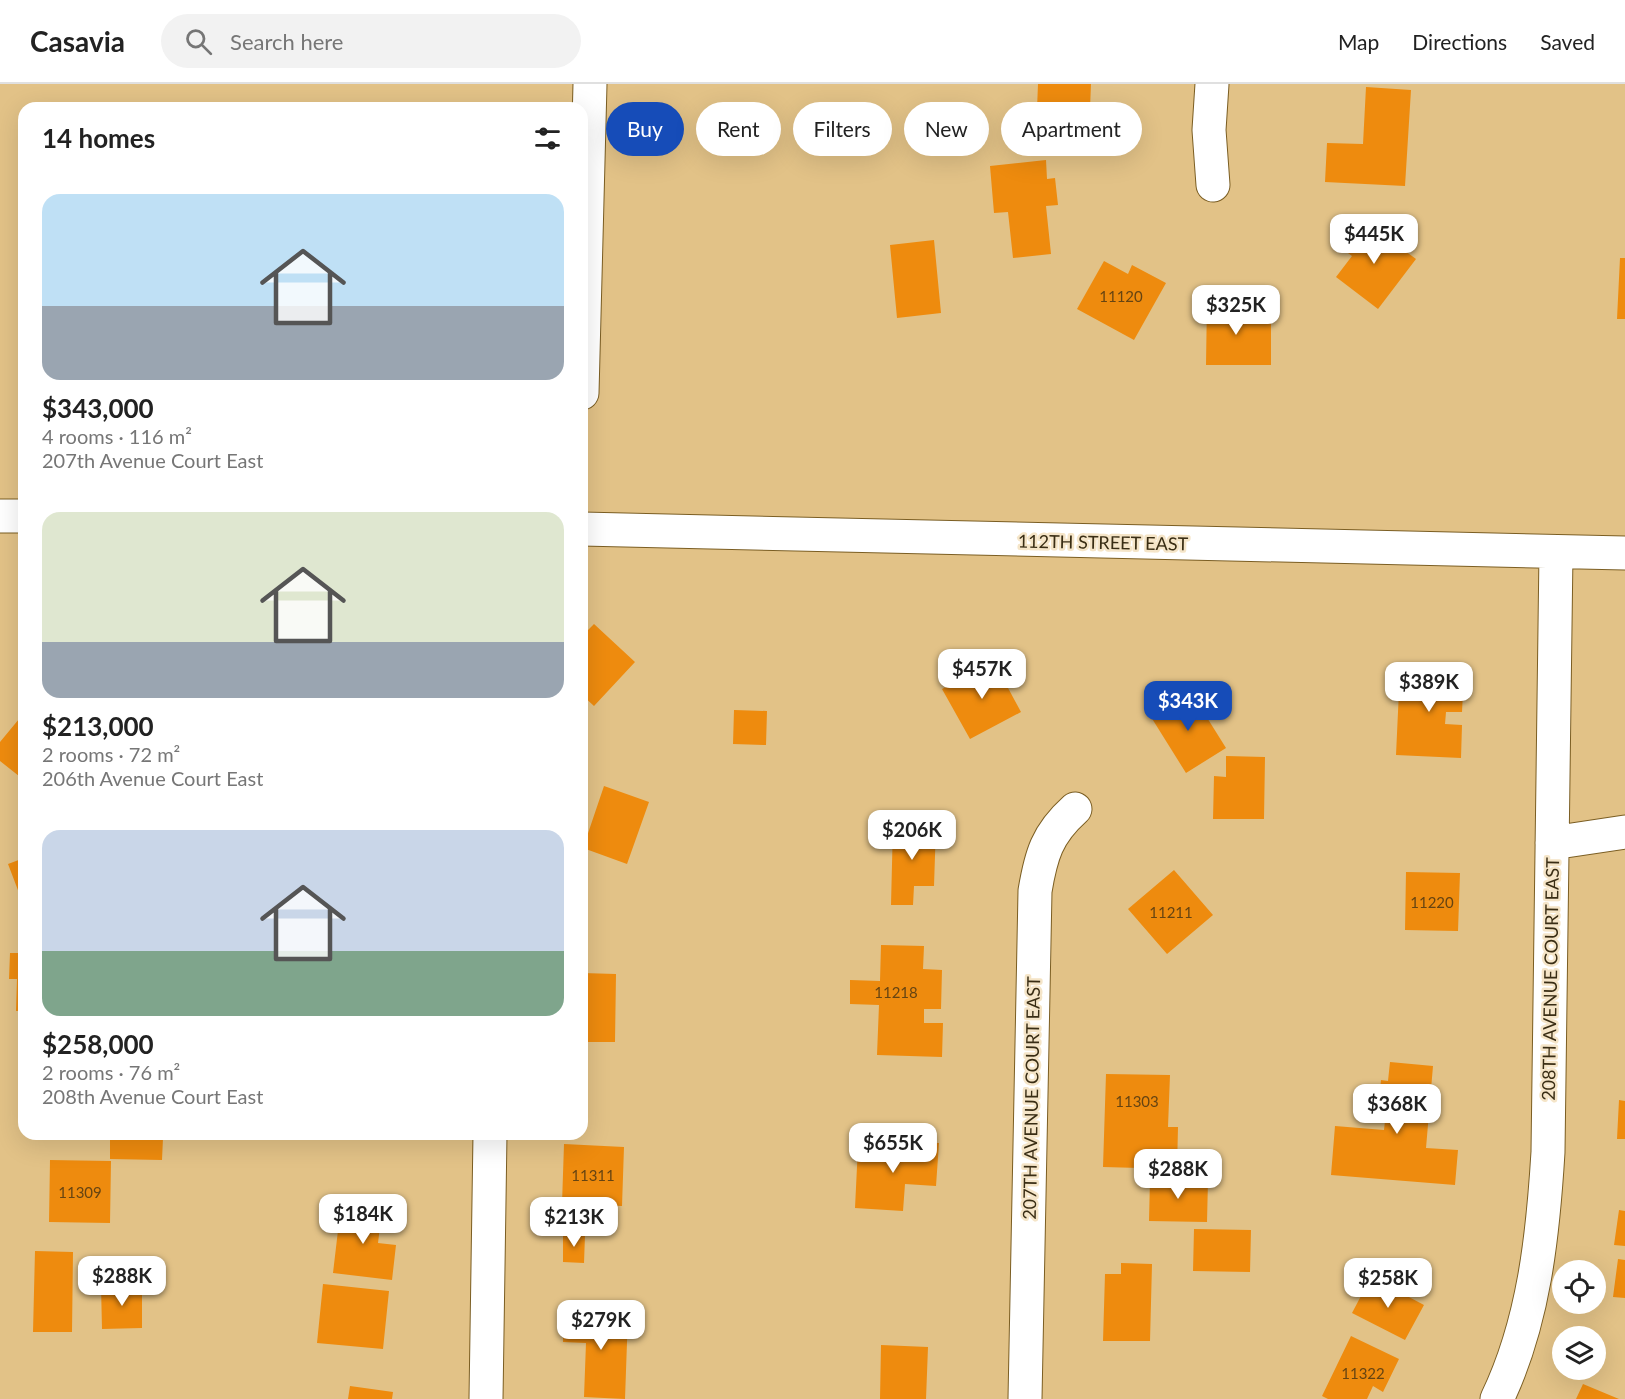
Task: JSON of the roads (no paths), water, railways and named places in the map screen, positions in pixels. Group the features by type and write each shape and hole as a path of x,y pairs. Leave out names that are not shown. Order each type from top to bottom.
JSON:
{"street":[{"path":"588,161 590,84"},
{"path":"1212,84 1209,130 1214,185"},
{"path":"0,516 18,516"},
{"name":"112TH STREET EAST","path":"588,530 1625,553"},
{"name":"208TH AVENUE COURT EAST","path":"1497,1399 1526,1317 1544,1221 1548,1152 1556,552"},
{"name":"207TH AVENUE COURT EAST","path":"1025,1399 1035,891 1039,865 1056,826 1075,809"},
{"path":"1552,843 1625,832"},
{"path":"486,1399 490,1140"}]}
